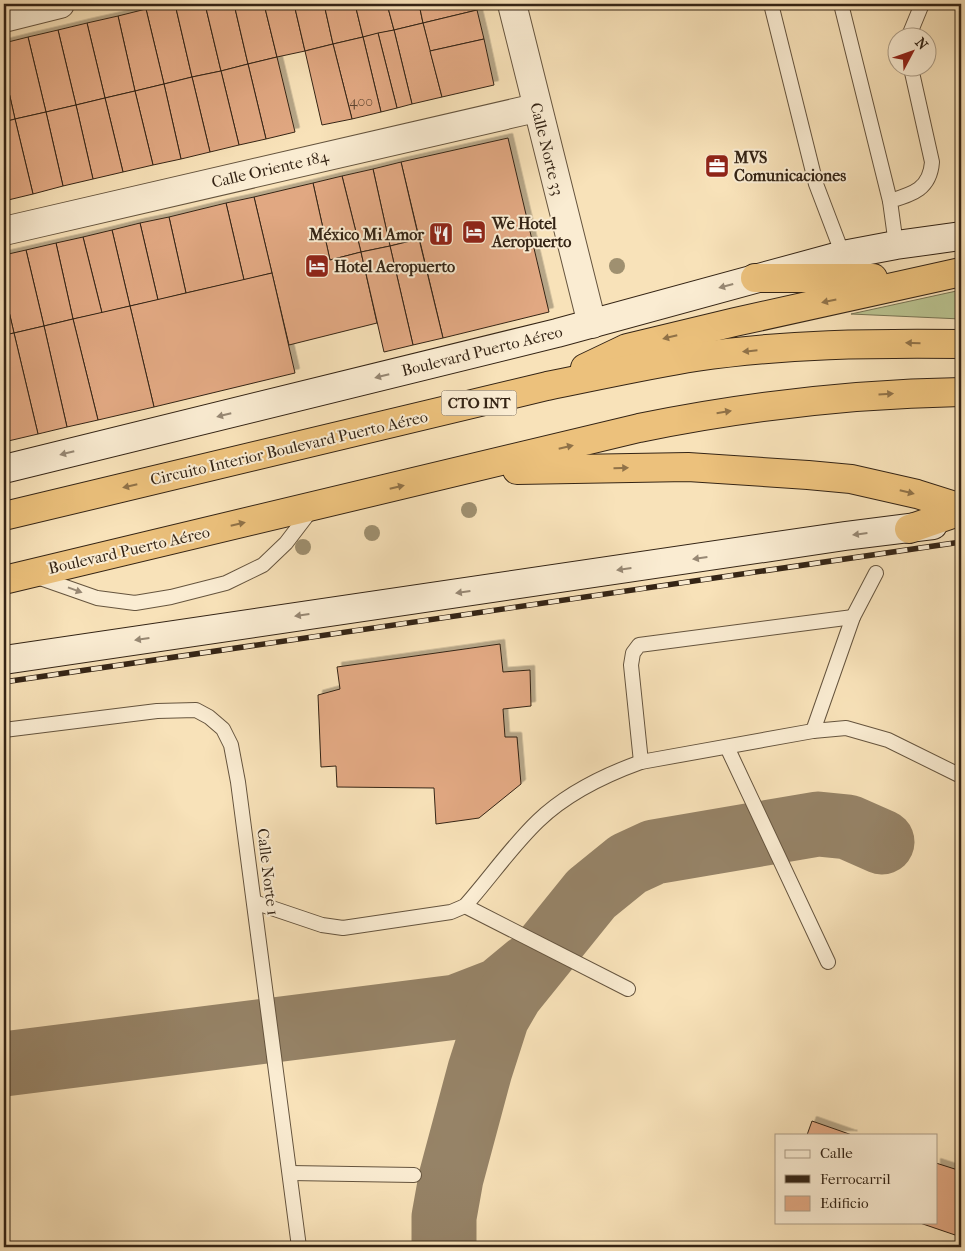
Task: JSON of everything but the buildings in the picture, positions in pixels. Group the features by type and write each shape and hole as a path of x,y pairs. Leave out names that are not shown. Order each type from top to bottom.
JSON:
{"highway":[{"path":"755,278 831,280 953,274"},
{"path":"547,386 627,348 953,274"},
{"name":"Circuito Interior Boulevard Puerto Aéreo","path":"4,516 547,386 697,357 757,350 831,345 961,344"},
{"name":"Boulevard Puerto Aéreo","path":"17,577 700,415 868,395 961,392"},
{"path":"450,474 535,469 688,467 808,475 851,479 917,494 961,510"},
{"path":"909,529 961,510"}],"street":[{"path":"4,18 60,4"},
{"name":"Calle Norte 33","path":"512,4 536,108 592,324"},
{"name":"Calle Oriente 184","path":"4,230 536,108"},
{"name":"Boulevard Puerto Aéreo","path":"4,469 592,324 843,255 961,236"},
{"path":"4,660 835,538 961,522"}],"lane":[{"path":"771,4 816,184 843,255"},
{"path":"841,4 890,201 896,245"},
{"path":"912,28 922,4"},
{"path":"890,201 909,195 926,184 931,176 932,162 913,78"},
{"path":"17,577 97,598 135,603 171,597 226,583 263,565 286,542 314,506"},
{"path":"813,731 853,617 876,573"},
{"path":"641,762 631,665 633,653 639,645 853,617"},
{"name":"Calle Norte 1","path":"4,730 157,711 196,710 209,716 223,729 231,745 254,902 299,1247"},
{"path":"254,902 322,925 342,928 451,912 465,906 539,821 589,785 641,762 727,746 813,731 846,728 888,740 961,776"},
{"path":"727,746 828,962"},
{"path":"465,906 628,989"},
{"path":"290,1173 414,1175"}],"green space":[{"path":"961,290 961,319 851,314"}],"taxiway":[{"path":"444,1247 444,1217 451,1178 480,1070 497,1017 511,993 591,894 628,864 654,852 818,824 848,827 882,842"},
{"path":"4,1064 456,1007 500,990 529,966"}],"railway":[{"path":"4,682 961,542"}],"place":[{"name":"MVS Comunicaciones","path":"717,166"},
{"name":"We Hotel Aeropuerto","path":"474,232"},
{"name":"México Mi Amor","path":"441,234"},
{"name":"Hotel Aeropuerto","path":"317,266"}]}
